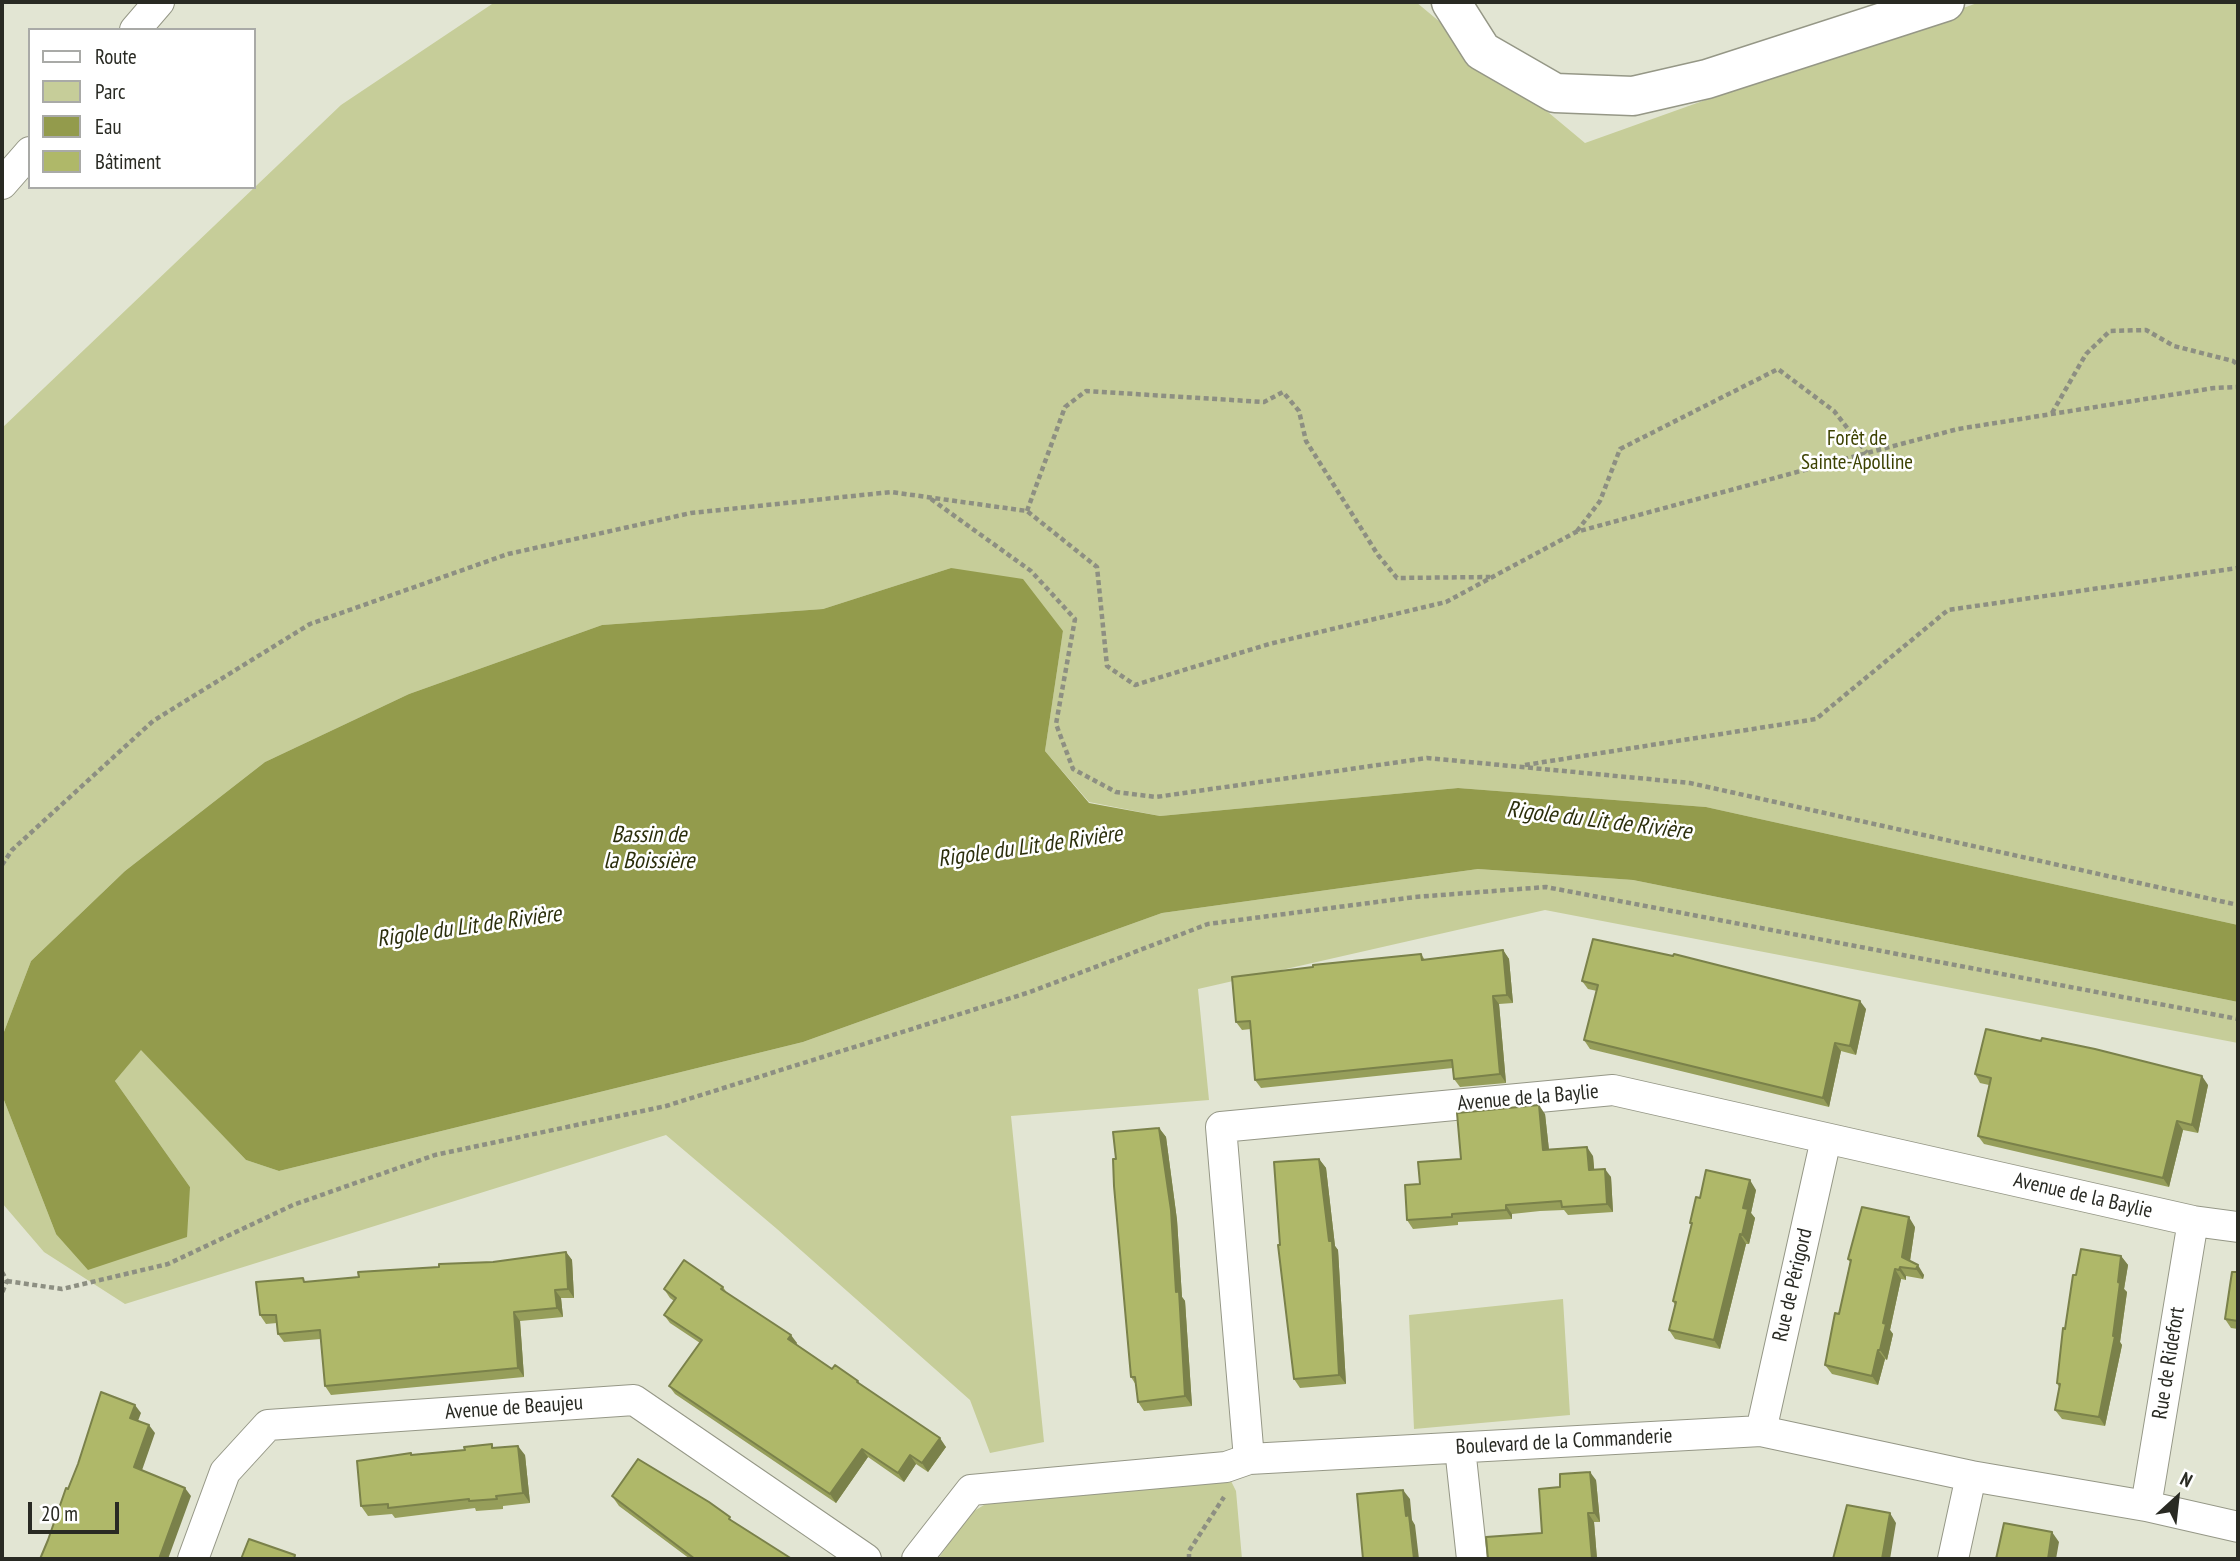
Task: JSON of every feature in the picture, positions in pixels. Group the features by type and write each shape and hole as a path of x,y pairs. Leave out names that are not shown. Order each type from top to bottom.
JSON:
{"main road":[{"path":"1451,2 1482,51 1555,93 1633,96 1707,79 1945,2"}],"street":[{"path":"137,28 159,2"},
{"path":"2,184 28,154"},
{"name":"Avenue de la Baylie","path":"1238,1463 1221,1127 1613,1090 2193,1221 2238,1227"},
{"name":"Rue de Périgord","path":"1761,1431 1826,1139"},
{"name":"Rue de Ridefort","path":"2146,1506 2193,1221"},
{"name":"Avenue de Beaujeu","path":"193,1559 225,1472 268,1425 634,1400 866,1559"},
{"name":"Boulevard de la Commanderie","path":"917,1559 971,1490 1238,1463 1761,1431 1971,1476 2146,1506 2238,1527"},
{"path":"1460,1448 1472,1559"},
{"path":"1953,1559 1971,1476"}],"path":[{"path":"2051,414 2086,354 2110,331 2146,330 2174,346 2233,361 2238,365"},
{"path":"1576,532 1600,501 1620,449 1778,369 1833,411 1867,453"},
{"path":"2,865 12,850 153,721 310,624 508,554 691,513 891,492 1027,511 1097,567 1107,666 1135,685 1269,645 1446,602 1576,532 1867,453 1958,429 2214,388 2238,387"},
{"path":"1027,511 1065,407 1086,391 1264,402 1283,392 1299,411 1306,441 1378,555 1397,578 1491,577"},
{"path":"929,497 1031,571 1075,619 1056,724 1073,769 1116,792 1156,797 1427,758 1690,783 2238,905"},
{"path":"1516,766 1816,719 1948,610 2238,568"},
{"path":"7,1281 62,1289 168,1264 293,1205 435,1155 666,1106 1030,992 1208,924 1416,897 1546,887 2238,1019"},
{"path":"2,1272 7,1281"},
{"path":"2,1293 7,1281"},
{"path":"1189,1559 1189,1551 1231,1487 1238,1463"}],"green space":[{"name":"Forêt de Sainte-Apolline","path":"495,2 1416,2 1585,143 1980,2 2238,2 2238,925 1706,807 1458,788 1160,816 1089,802 1045,751 1063,631 951,568 823,609 602,625 409,694 265,762 125,871 31,961 2,1037 2,428 253,189 256,189 256,186 341,105"},
{"path":"1478,869 1633,880 2238,1002 2238,1043 1545,910 1198,989 1209,1100 1011,1116 1044,1442 990,1453 970,1400 666,1135 125,1304 44,1252 2,1203 2,1095 56,1234 190,1187 115,1081 141,1049 246,1160 279,1171 803,1042 1162,913"},
{"path":"1563,1299 1570,1415 1414,1429 1409,1315"},
{"path":"1229,1477 1236,1491 1242,1559 938,1559 969,1514 989,1502"}],"water":[{"name":"Bassin de la Boissière","path":"951,568 1023,579 1063,631 1045,751 1089,803 1160,816 1458,788 1706,807 2238,925 2238,1002 1633,880 1478,869 1162,913 803,1042 279,1171 246,1160 141,1050 115,1081 190,1187 187,1237 88,1270 56,1234 2,1095 2,1037 31,961 125,871 265,762 409,694 602,625 823,609"}],"building":[{"path":"1593,939 1673,956 1674,954 1860,1001 1850,1046 1835,1043 1823,1098 1584,1040 1598,985 1582,981"},
{"path":"1503,950 1507,995 1493,996 1500,1074 1454,1079 1452,1060 1255,1080 1250,1021 1236,1022 1232,977 1313,965 1421,954 1422,960"},
{"path":"1986,1029 2095,1049 2202,1076 2192,1125 2177,1121 2163,1178 1978,1136 1991,1078 1975,1074"},
{"path":"1539,1105 1543,1150 1587,1147 1589,1170 1605,1169 1607,1204 1562,1207 1561,1201 1506,1205 1506,1210 1407,1220 1405,1185 1420,1184 1418,1162 1461,1159 1457,1113"},
{"path":"1159,1128 1171,1210 1176,1292 1179,1291 1185,1396 1138,1402 1135,1377 1131,1377 1114,1186 1113,1159 1116,1159 1113,1132"},
{"path":"1319,1159 1329,1241 1332,1241 1339,1375 1294,1379 1278,1245 1274,1162"},
{"path":"1706,1170 1750,1180 1743,1208 1748,1209 1714,1340 1669,1330 1696,1197 1700,1198"},
{"path":"1862,1207 1909,1217 1902,1257 1918,1265 1916,1269 1895,1269 1883,1323 1886,1324 1872,1376 1825,1365 1835,1313 1839,1314 1851,1260 1848,1259"},
{"path":"2081,1249 2121,1256 2115,1336 2099,1417 2055,1410 2060,1384 2057,1383 2063,1328 2065,1329 2073,1275 2076,1275"},
{"path":"566,1252 568,1289 555,1290 557,1308 514,1312 518,1368 325,1386 320,1330 278,1334 276,1315 260,1315 256,1282 303,1278 304,1282 359,1277 358,1272 493,1262"},
{"path":"684,1260 723,1287 721,1289 791,1335 788,1339 832,1369 835,1365 940,1438 922,1463 910,1455 898,1473 862,1449 830,1494 669,1386 702,1340 664,1315 676,1298 664,1289"},
{"path":"2232,1272 2238,1272 2238,1321 2225,1319"},
{"path":"101,1392 135,1405 130,1418 149,1425 134,1467 185,1488 159,1559 40,1559 66,1488 68,1489 78,1464"},
{"path":"492,1444 492,1448 518,1446 523,1493 496,1496 497,1499 469,1499 388,1508 388,1504 361,1506 357,1461 411,1453 465,1450 464,1447"},
{"path":"638,1459 709,1502 730,1517 729,1519 792,1559 695,1559 612,1496"},
{"path":"1590,1472 1594,1513 1588,1513 1592,1559 1488,1559 1486,1537 1542,1533 1539,1489 1560,1487 1560,1474"},
{"path":"1403,1490 1414,1559 1363,1559 1357,1494"},
{"path":"1847,1505 1890,1513 1882,1559 1833,1559"},
{"path":"2004,1523 2052,1532 2048,1559 1996,1559"},
{"path":"249,1539 295,1555 294,1559 241,1559"}],"water label":[{"name":"Rigole du Lit de Rivière","path":"1599,821"},
{"name":"Rigole du Lit de Rivière","path":"1030,847"},
{"name":"Rigole du Lit de Rivière","path":"469,927"}]}
